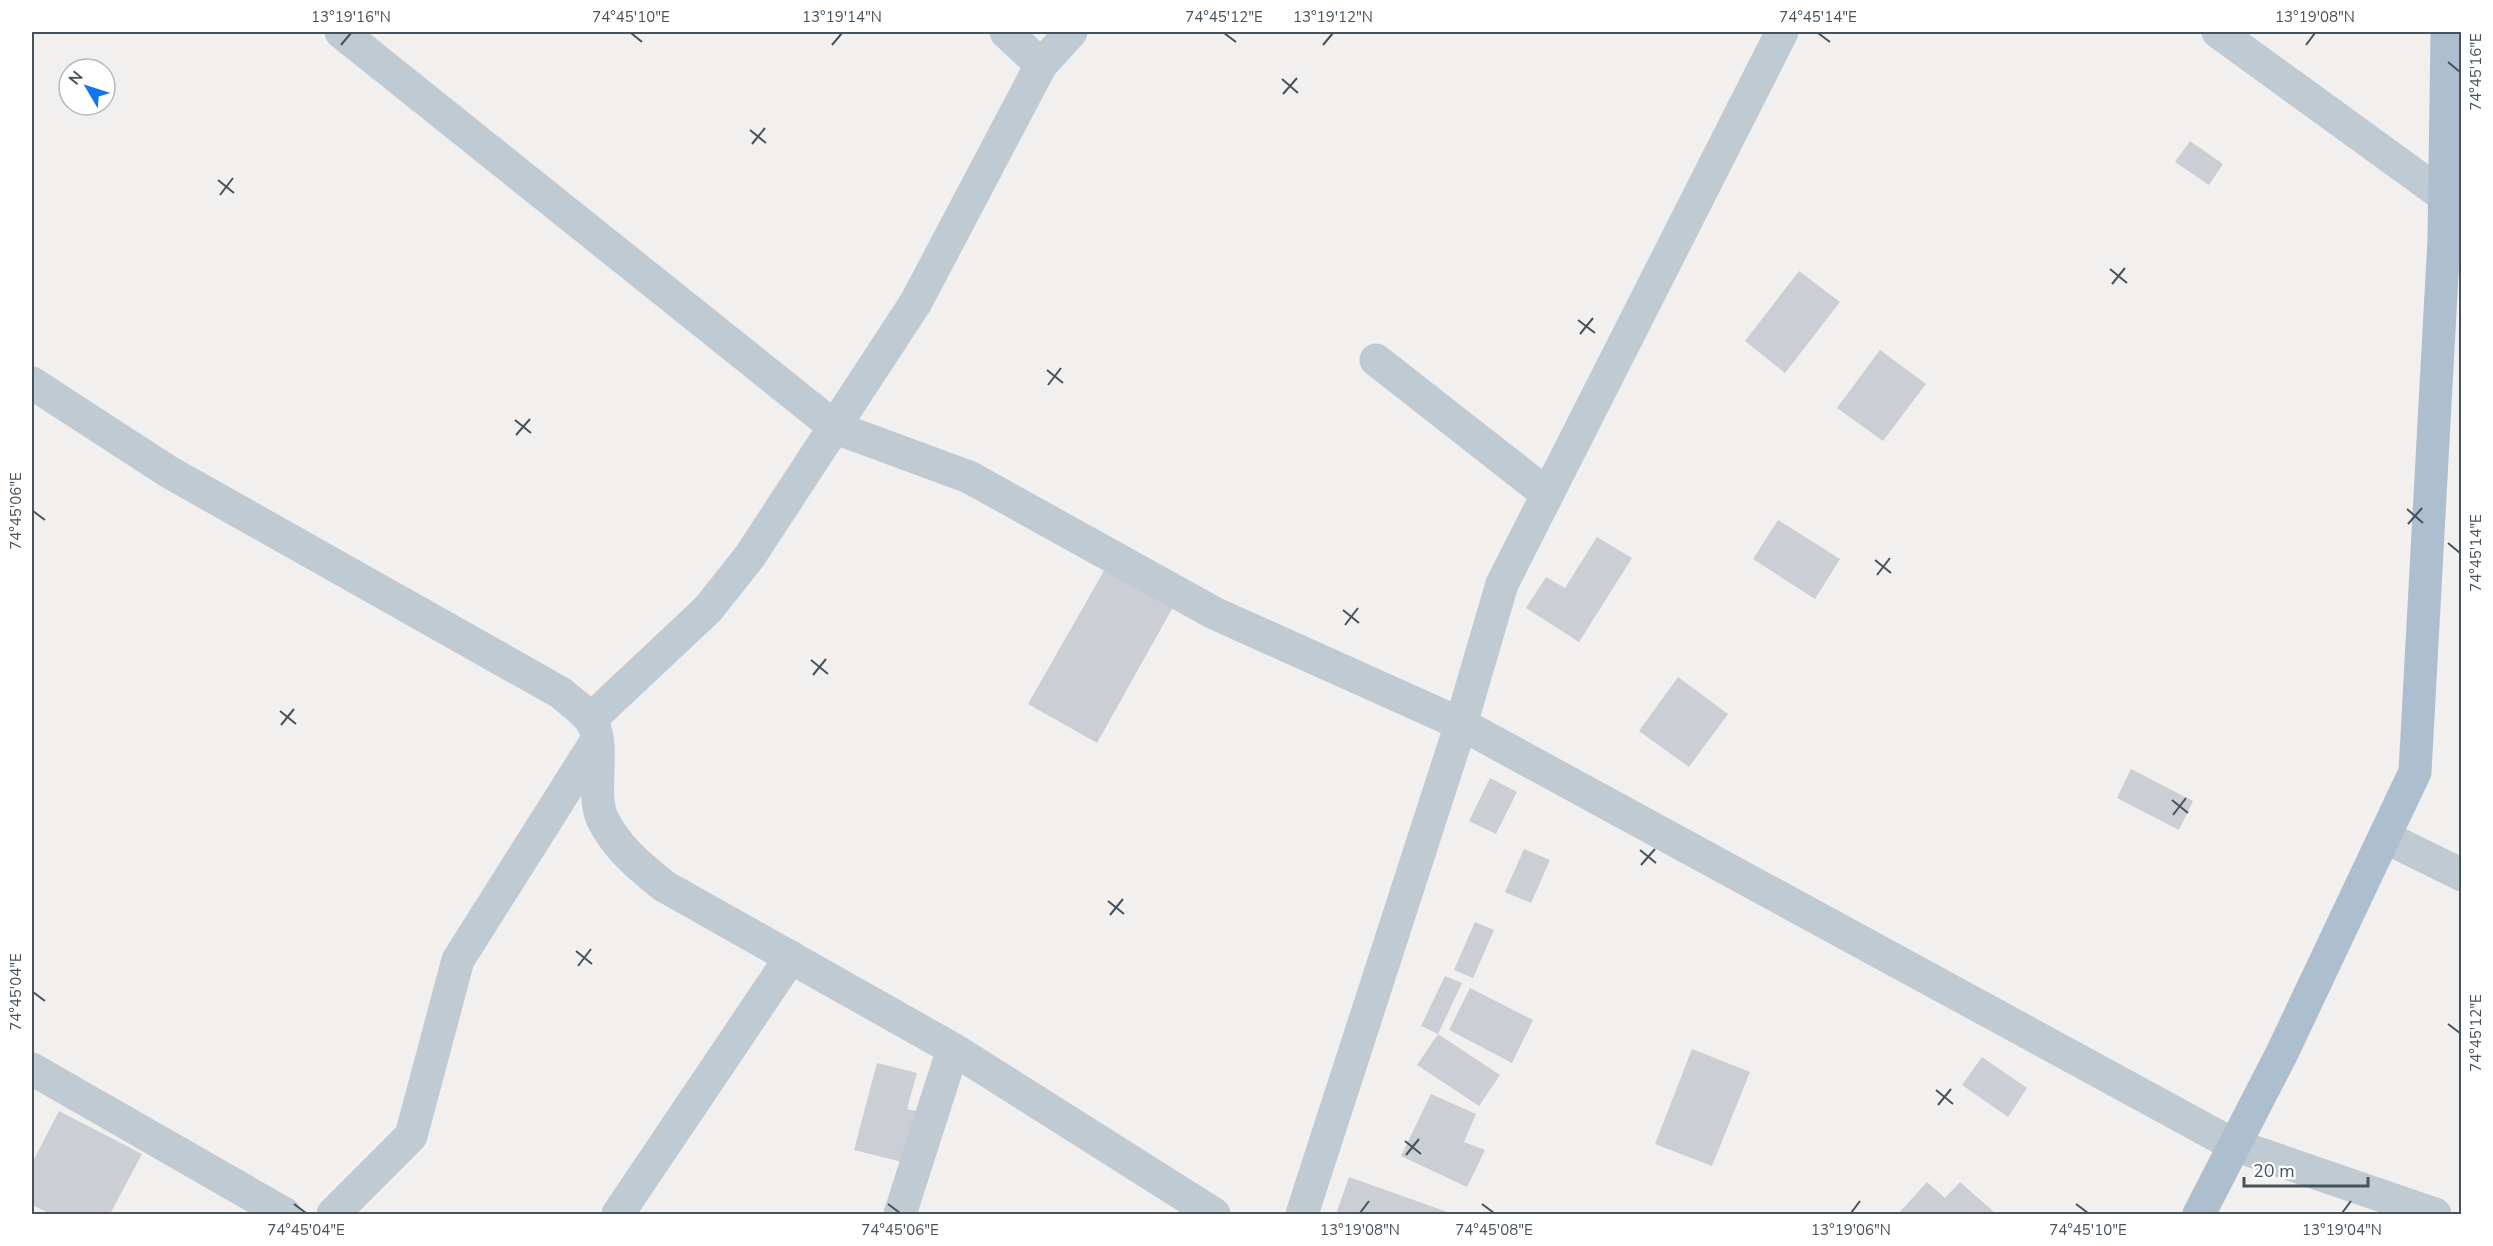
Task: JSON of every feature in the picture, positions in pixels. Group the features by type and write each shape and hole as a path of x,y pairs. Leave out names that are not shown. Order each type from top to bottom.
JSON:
{"main road":[{"path":"2199,1215 2282,1053 2415,772 2444,196 2447,32"}],"street":[{"path":"341,32 836,428 969,477 1214,613 1461,724 2234,1145 2435,1215"},
{"path":"1006,32 1041,65"},
{"path":"333,1215 411,1136 458,960 594,729 708,609 750,556 836,428 926,285 1041,65 1071,32"},
{"path":"1302,1215 1461,724 1502,584 1782,32"},
{"path":"2218,32 2444,196"},
{"path":"1376,360 1547,494"},
{"path":"32,383 169,472 561,693 594,729 597,784 602,816 626,855 664,885 953,1049 1214,1215"},
{"path":"2385,837 2462,875"},
{"path":"618,1215 791,957"},
{"path":"900,1215 953,1049"},
{"path":"32,1069 285,1215"}],"building":[{"path":"2190,141 2223,164 2209,185 2175,162"},
{"path":"1799,271 1840,302 1785,373 1745,341"},
{"path":"1880,350 1926,384 1883,441 1837,408"},
{"path":"1778,520 1840,559 1815,599 1753,559"},
{"path":"1597,537 1632,558 1579,642 1526,608 1546,577 1565,588"},
{"path":"1109,562 1177,600 1097,743 1028,704"},
{"path":"1678,677 1728,714 1689,767 1639,731"},
{"path":"2131,769 2193,801 2179,830 2117,798"},
{"path":"1490,778 1517,792 1496,834 1469,821"},
{"path":"1524,849 1550,860 1531,903 1505,892"},
{"path":"1475,922 1494,930 1473,978 1454,970"},
{"path":"1445,976 1462,983 1438,1034 1421,1026"},
{"path":"1470,988 1533,1020 1512,1063 1449,1030"},
{"path":"1438,1034 1500,1075 1479,1106 1417,1065"},
{"path":"1692,1049 1750,1072 1712,1166 1655,1144"},
{"path":"1982,1057 2027,1088 2008,1117 1962,1085"},
{"path":"877,1063 917,1073 907,1109 923,1113 910,1164 854,1150"},
{"path":"1431,1094 1476,1114 1464,1142 1485,1150 1467,1187 1401,1156"},
{"path":"59,1111 142,1154 110,1214 51,1214 32,1205 32,1163"},
{"path":"1349,1177 1453,1214 1336,1214"},
{"path":"1927,1182 1945,1198 1960,1182 1994,1212 1992,1214 1898,1214"}]}
